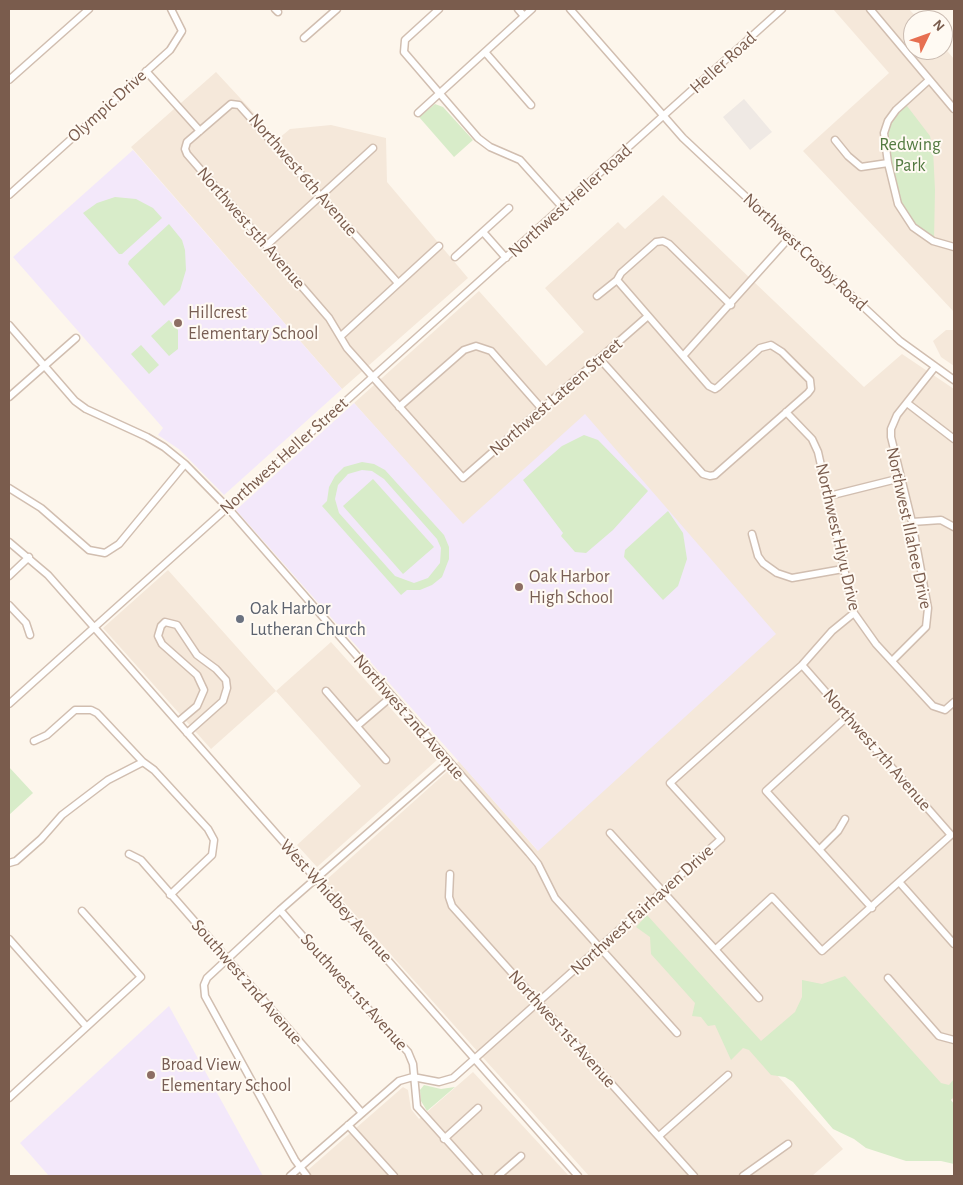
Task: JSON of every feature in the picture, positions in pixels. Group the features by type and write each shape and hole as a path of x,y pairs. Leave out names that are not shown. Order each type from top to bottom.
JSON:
{"street":[{"path":"9,80 89,9"},
{"name":"Olympic Drive","path":"9,195 170,50 182,31 171,9"},
{"path":"304,38 337,9"},
{"path":"439,9 407,37 403,44 406,55 478,138 490,147 520,160 563,208"},
{"path":"518,9 524,16"},
{"path":"418,113 532,9"},
{"name":"Northwest Crosby Road","path":"570,9 663,117 900,341 954,380"},
{"name":"Heller Road","path":"663,117 782,9"},
{"path":"870,9 906,49 954,110"},
{"path":"485,52 530,105"},
{"path":"146,71 200,131"},
{"path":"929,80 896,110 888,121 884,133 888,164 898,204 913,227 933,241 954,247"},
{"name":"Northwest 6th Avenue","path":"200,131 232,104 239,105 398,284"},
{"name":"Northwest Heller Road","path":"476,284 663,117"},
{"name":"Northwest 5th Avenue","path":"200,131 187,142 185,152 267,244 329,318 347,348 463,478"},
{"path":"835,140 848,156 861,167 888,164"},
{"path":"267,244 372,148"},
{"path":"455,257 509,208"},
{"path":"483,232 506,258"},
{"path":"683,356 790,238"},
{"path":"597,296 617,280 621,273 656,242 663,241 669,244 731,305"},
{"path":"341,336 439,246"},
{"path":"599,358 706,476 718,472 808,393 812,385 806,374 777,348 771,345 760,348 715,389 709,386 617,280"},
{"name":"Northwest Heller Street","path":"9,704 476,284"},
{"name":"Northwest Lateen Street","path":"463,478 648,316"},
{"name":"Northwest 2nd Avenue","path":"9,325 75,401 86,409 147,436 185,464 227,507 535,860 551,893 677,1033"},
{"path":"9,397 76,338"},
{"path":"399,407 464,350 476,346 491,351 542,409"},
{"name":"Northwest Illahee Drive","path":"893,660 921,633 928,621 928,608 912,522 890,429 893,421 935,367"},
{"path":"907,403 954,439"},
{"name":"Northwest Hiyu Drive","path":"786,412 815,445 854,613 866,632 933,706 945,710 954,702"},
{"path":"9,488 40,508 89,550 105,553 119,544 185,464"},
{"path":"828,496 901,478"},
{"path":"912,522 941,520 954,527"},
{"path":"752,534 758,556 763,564 777,573 792,578 843,569"},
{"name":"West Whidbey Avenue","path":"9,542 48,575 476,1058 578,1176"},
{"path":"9,576 29,557"},
{"path":"9,605 26,623 30,635"},
{"name":"Northwest Fairhaven Drive","path":"413,1076 446,1082 476,1058 721,839 670,782 802,665 832,631 854,613"},
{"path":"178,722 197,706 204,690 197,675 162,644 158,636 160,626 165,622 177,625 196,655 216,669 226,680 227,688 223,701 187,733"},
{"name":"Northwest 7th Avenue","path":"802,665 951,835 900,883"},
{"path":"326,691 386,760"},
{"path":"357,726 391,697"},
{"path":"34,741 47,735 75,710 91,710 104,717 143,762 154,770 208,830 214,840 214,848 208,860 170,895"},
{"path":"848,716 766,791 872,908"},
{"path":"9,863 16,860 41,839 58,818 108,780 143,762"},
{"path":"307,1176 300,1168 205,996 204,984 207,978 280,910 449,762"},
{"path":"820,850 838,831 845,820"},
{"path":"610,833 759,998"},
{"name":"Southwest 2nd Avenue","path":"130,854 141,860 362,1113"},
{"name":"Northwest 1st Avenue","path":"450,874 449,897 452,906 694,1176"},
{"path":"716,949 772,898 822,951 900,883 954,944"},
{"path":"9,1098 141,977 82,910"},
{"name":"Southwest 1st Avenue","path":"280,910 408,1052 413,1064 417,1107 479,1176"},
{"path":"9,939 86,1026"},
{"path":"888,978 939,1036 954,1040"},
{"path":"659,1136 728,1075"},
{"path":"290,1176 399,1081 413,1076"},
{"path":"444,1139 478,1108"},
{"path":"348,1125 394,1176"},
{"path":"743,1176 788,1144"},
{"path":"498,1176 521,1156"}],"shaded area":[{"path":"833,9 909,9 903,10 903,60 954,59 954,312 803,151 889,73"},
{"path":"216,72 278,139 290,129 331,125 386,138 387,182 468,278 342,389 131,147"},
{"path":"744,99 772,132 750,150 723,117"},
{"name":"Hillcrest Elementary School","path":"133,150 342,389 224,495 180,450 158,435 163,428 13,257"},
{"path":"663,195 864,387 902,354 954,389 954,1101 844,980 761,1057 843,1149 812,1176 589,1176 325,881 459,761 538,851 462,525 354,403 479,291 546,366 584,332 545,288 618,222 625,229"},
{"path":"946,330 954,330 954,366 941,357 933,341"},
{"name":"Oak Harbor High School","path":"354,403 463,524 585,414 776,634 538,851 236,510"},
{"path":"168,570 276,691 211,749 103,628"},
{"path":"331,642 437,760 317,867 297,845 361,786 276,691"},
{"name":"Broad View Elementary School","path":"169,1006 263,1176 49,1176 20,1143"},
{"path":"473,1072 569,1176 301,1176 403,1087 408,1090 411,1109 419,1119"}],"green space":[{"name":"Redwing Park","path":"904,102 930,136 933,149 935,190 934,241 923,235 898,204 884,133 888,121"},
{"path":"435,104 443,107 473,140 454,157 419,117"},
{"path":"115,197 136,199 153,208 162,218 122,254 119,254 83,213 97,203"},
{"path":"169,224 182,240 185,250 186,270 180,290 164,306 128,264"},
{"path":"169,320 178,330 178,349 169,356 151,336"},
{"path":"141,345 159,365 149,374 131,354"},
{"path":"584,435 598,440 648,491 613,530 586,553 575,552 561,536 563,533 523,480 562,446"},
{"path":"362,462 374,464 385,470 444,535 449,547 449,559 442,577 432,585 420,590 407,590 401,595 322,506 327,501 329,487 335,476 344,467","holes":["362,470 372,471 384,479 437,539 441,548 440,563 428,578 414,583 395,576 339,513 335,499 338,485 348,474"]},
{"path":"373,479 434,547 403,574 343,506"},
{"path":"668,511 683,533 687,559 678,586 663,600 624,557 625,550"},
{"path":"9,767 33,793 9,815"},
{"path":"647,915 761,1041 795,1012 802,997 802,980 822,984 845,976 941,1083 949,1085 954,1079 954,1096 951,1100 954,1104 954,1164 941,1161 906,1161 866,1148 854,1139 833,1129 793,1082 785,1077 771,1075 749,1050 743,1048 731,1060 715,1025 708,1026 701,1017 692,1016 695,1003 651,954 650,937 636,927"},
{"path":"424,1085 441,1089 455,1087 427,1111 421,1101 420,1090"}],"place":[{"name":"Hillcrest Elementary School","path":"178,323"},
{"name":"Oak Harbor High School","path":"519,587"},
{"name":"Oak Harbor Lutheran Church","path":"240,619"},
{"name":"Broad View Elementary School","path":"151,1075"}]}
